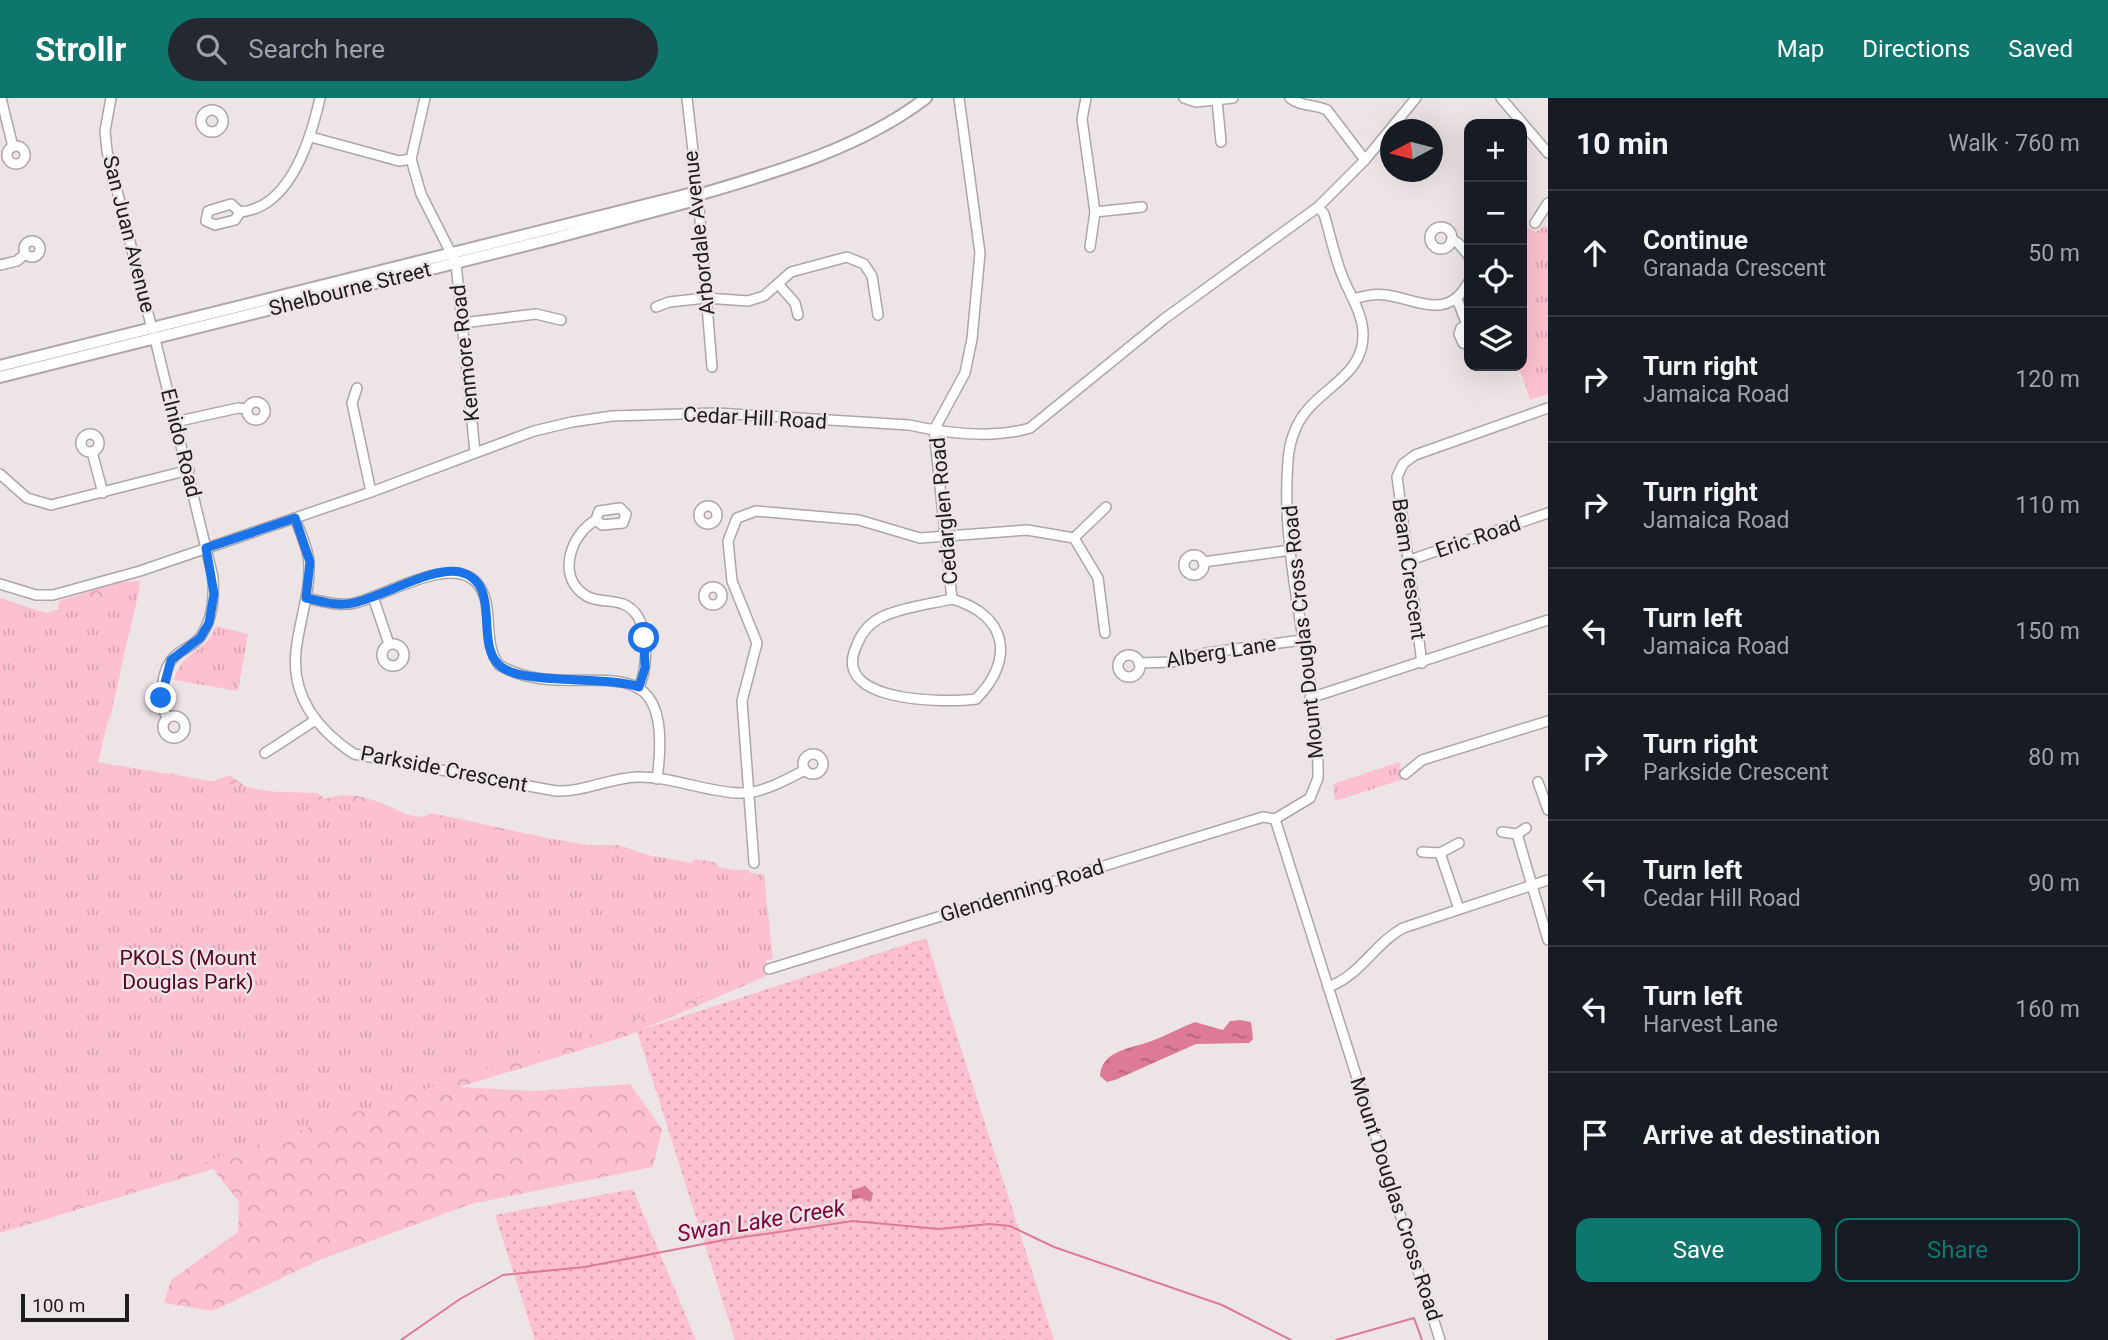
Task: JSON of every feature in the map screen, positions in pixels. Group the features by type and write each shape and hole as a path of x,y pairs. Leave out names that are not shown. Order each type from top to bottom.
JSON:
{"main road":[{"name":"Shelbourne Street","path":"0,377 153,334 454,258 692,193 698,195 826,153 886,123 926,98"},
{"name":"Shelbourne Street","path":"0,366 153,334"}],"street":[{"path":"1,98 13,146"},
{"name":"San Juan Avenue","path":"111,98 106,131 107,151 153,334"},
{"path":"213,110 216,98"},
{"path":"240,212 254,209 288,181 311,136 320,98"},
{"name":"Kenmore Road","path":"425,98 411,159 421,194 454,258 475,452"},
{"name":"Arbordale Avenue","path":"687,98 712,367"},
{"name":"Cedarglen Road","path":"952,599 934,430 965,373 972,340 980,253 959,98"},
{"path":"1086,98 1082,119 1095,212 1090,247"},
{"path":"1184,98 1196,102 1233,98"},
{"path":"1290,98 1302,105 1318,105 1327,110 1365,160"},
{"name":"Cedar Hill Road","path":"0,584 36,595 53,595 206,548 371,492 534,431 572,422 636,415 717,413 909,425 934,430 1019,432 1039,423 1164,319 1318,207 1365,160 1416,98"},
{"path":"1501,98 1548,152"},
{"path":"1217,100 1221,142"},
{"path":"311,136 399,161 411,159"},
{"path":"1535,223 1548,203"},
{"path":"1095,212 1142,207"},
{"name":"Mount Douglas Cross Road","path":"1318,207 1324,214 1342,277 1353,299 1363,335 1357,361 1335,386 1309,407 1293,434 1288,460 1291,550 1318,778 1310,798 1275,818 1440,1340"},
{"path":"1452,240 1464,250"},
{"path":"0,265 17,261 25,254"},
{"path":"656,307 670,302 706,298 748,301 764,296 791,272 847,257 864,264 872,276 878,315"},
{"path":"779,285 795,303 798,315"},
{"path":"1353,299 1384,294 1433,305 1457,299 1464,288"},
{"path":"1457,299 1464,316"},
{"path":"462,323 536,314 561,320"},
{"name":"Elnido Road","path":"153,334 189,470 213,577 212,608 200,638 171,660 161,698 167,718"},
{"path":"357,388 352,403 371,492"},
{"path":"175,422 238,408 247,409"},
{"name":"Beam Crescent","path":"1422,663 1397,477 1404,464 1415,455 1548,408"},
{"path":"92,452 103,493"},
{"path":"0,474 24,495 44,504 60,504 189,470"},
{"path":"1074,538 1106,507"},
{"path":"754,863 742,701 757,643 735,589 728,541 733,525 743,513 757,510 859,520 920,538 1027,530 1074,538 1098,578 1105,633"},
{"name":"Eric Road","path":"1407,561 1548,513"},
{"name":"Parkside Crescent","path":"295,518 310,562 296,652 300,692 314,721 334,741 364,756 556,791 573,791 626,778 657,779 742,794 775,786 805,770"},
{"path":"717,519 733,525"},
{"path":"596,520 580,531 571,548 572,577 575,585 587,597 624,605 639,620 644,638 645,668 639,687"},
{"path":"1203,562 1291,550"},
{"path":"306,598 347,604 441,573 461,573 472,578 484,595 488,639 499,666 519,673 623,682 639,687 652,698 660,748 657,779"},
{"path":"721,594 735,589"},
{"path":"373,597 389,644"},
{"name":"Cedarglen Road","path":"952,599 967,603 987,617 998,633 1002,652 999,668 976,699 951,702 876,692 859,681 854,668 854,651 863,630 884,616 952,599"},
{"path":"1310,698 1548,620"},
{"name":"Alberg Lane","path":"1139,663 1172,662 1206,653 1302,639"},
{"path":"265,752 314,721"},
{"path":"1405,774 1422,760 1548,721"},
{"path":"1538,782 1548,810"},
{"name":"Glendenning Road","path":"769,969 1264,817 1275,818"},
{"path":"1502,832 1517,834 1526,828"},
{"path":"1517,834 1525,852 1531,886 1548,940"},
{"path":"1422,852 1440,853 1459,843"},
{"path":"1440,853 1459,909"},
{"path":"1328,987 1353,974 1396,932 1548,880"}],"green space":[{"path":"1544,226 1548,230 1548,394 1530,400 1521,373 1517,371 1527,371 1527,227 1536,232"},
{"name":"PKOLS (Mount Douglas Park)","path":"140,581 111,715 99,729 90,771 135,778 173,773 200,786 230,775 251,791 317,793 325,799 348,795 372,800 416,819 432,813 579,845 618,845 687,868 695,859 714,862 722,870 749,870 762,942 764,977 627,1036 459,1087 535,1091 630,1084 662,1129 653,1167 471,1204 322,1259 212,1311 164,1303 171,1280 238,1232 239,1202 213,1169 0,1233 0,674 58,611 59,601 119,582"},
{"name":"PKOLS (Mount Douglas Park)","path":"140,588 98,762 764,875 773,959 766,960 768,975 0,1230 0,598 45,613"},
{"path":"216,626 248,634 238,691 174,680 183,663 206,642"},
{"path":"1399,762 1404,779 1335,801 1333,784"},
{"path":"926,938 1054,1340 735,1340 637,1031"},
{"path":"633,1189 696,1340 535,1340 495,1215"}],"water":[{"path":"1230,1021 1251,1022 1253,1039 1249,1043 1196,1044 1115,1080 1107,1082 1100,1076 1106,1061 1118,1052 1195,1022 1223,1030"},
{"path":"865,1186 873,1193 871,1202 860,1198 852,1200 852,1190"}],"waterway":[{"name":"Swan Lake Creek","path":"401,1340 460,1299 503,1275 585,1267 724,1240 853,1221 939,1229 989,1224 1010,1226 1054,1247 1222,1305 1291,1340"},
{"name":"Swan Lake Creek","path":"1336,1340 1414,1318 1422,1340"}],"route":[{"path":"161,698 171,660 191,647 209,623 214,594 206,548 295,518 310,562 306,598 355,603 441,573 461,573 472,578 484,595 490,649 499,666 508,670 545,677 623,682 639,687 645,668 644,638"}]}
